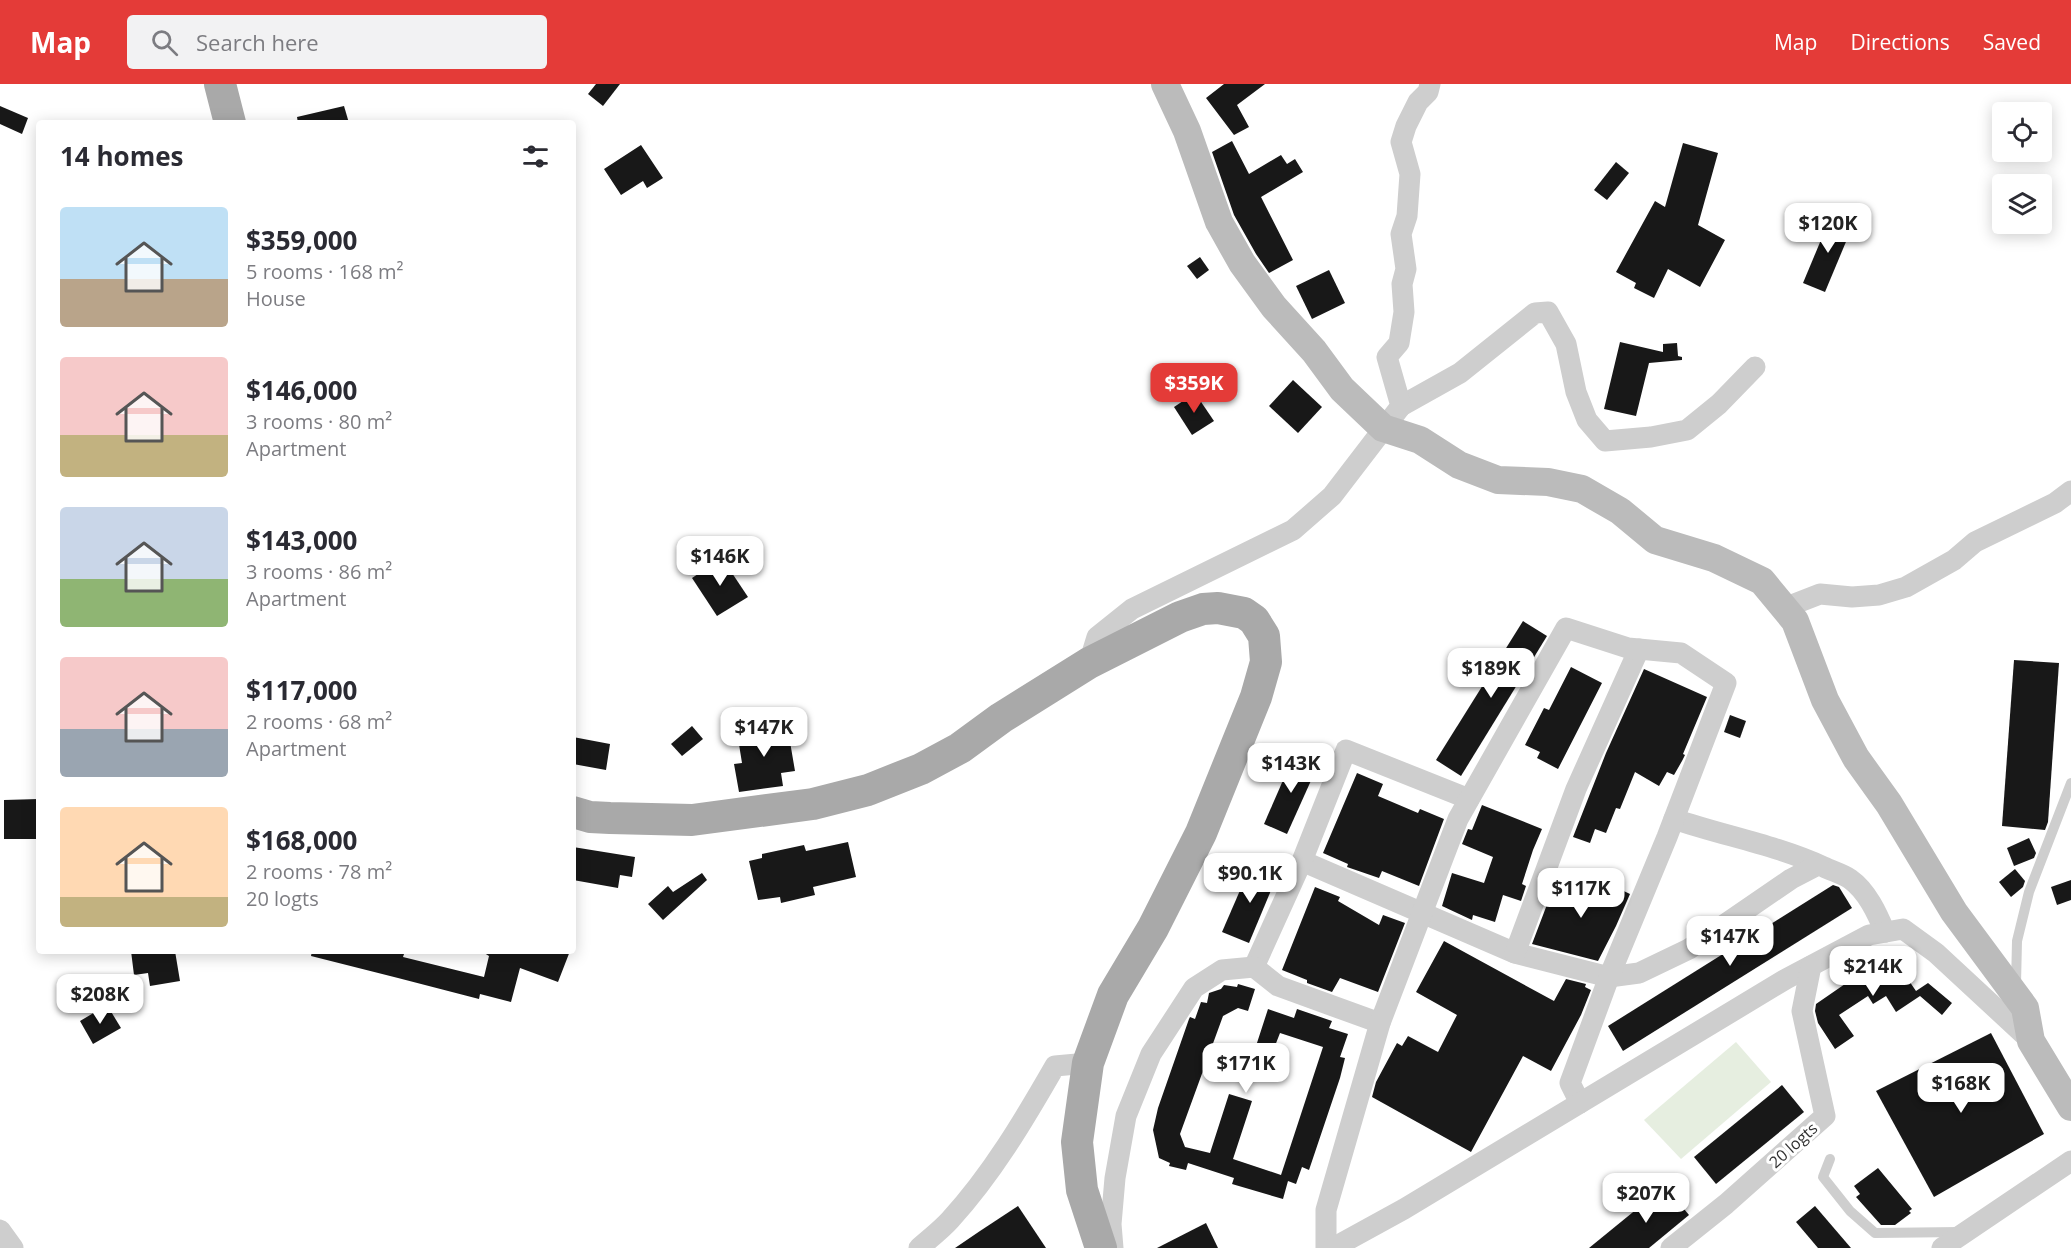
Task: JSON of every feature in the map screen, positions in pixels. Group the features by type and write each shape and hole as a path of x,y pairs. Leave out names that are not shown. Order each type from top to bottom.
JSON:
{"main road":[{"path":"220,84 229,120"},
{"path":"576,813 590,817 692,820 813,804 868,790 921,769 960,748 1001,718 1089,663 1180,617 1203,609 1218,608 1244,612 1254,620 1264,636 1266,662 1256,697 1201,832 1153,928 1113,995 1088,1063 1077,1142 1082,1190 1101,1248"}],"street":[{"path":"1165,84 1187,131 1220,222 1242,263 1274,307 1314,351 1342,388 1383,428 1420,440 1459,465 1498,480 1548,483 1582,489 1620,511 1655,540 1714,558 1762,581 1795,621 1825,700 1856,758 1889,804 1954,912 2025,1008 2031,1041"},
{"path":"1401,406 1387,357 1399,343 1404,312 1402,284 1406,269 1401,234 1407,216 1410,174 1401,142 1406,126 1418,102 1428,92 1430,84"},
{"path":"1089,663 1097,637 1132,609 1293,530 1332,496 1401,406 1460,373 1535,313 1548,312 1566,344 1576,392 1587,420 1605,441 1651,437 1686,430 1719,404 1755,367"},
{"path":"1784,608 1820,594 1852,597 1879,595 1906,587 1954,560 1975,542 2055,503 2071,491"},
{"path":"1326,1248 1326,1210 1380,1023 1458,819 1566,628 1628,648 1681,653 1726,683 1674,819 1609,977 1570,1083 1580,1103"},
{"path":"1515,953 1576,789 1638,649"},
{"path":"1254,967 1302,861 1346,750 1469,799"},
{"path":"1674,819 1705,830 1753,841 1818,864 1850,879 1874,906 1885,932"},
{"path":"1302,861 1515,953 1609,977 1639,973 1689,949 1791,879 1818,864"},
{"path":"1333,1248 1404,1209 1811,966 1869,935 1904,929 1936,953 2031,1041 2071,1107"},
{"name":"20 logts","path":"1671,1248 1726,1204 1825,1116 1802,1011 1811,966"},
{"path":"1113,1248 1111,1224 1115,1178 1126,1116 1151,1054 1194,988 1221,970 1254,967 1278,986 1380,1023"},
{"path":"925,1246 949,1222 984,1180 1025,1119 1055,1066 1088,1063"},
{"path":"1942,1248 2071,1161"},
{"path":"0,1230 13,1248"}],"lane":[{"path":"2016,996 2017,941 2029,892 2071,783"},
{"path":"1830,1159 1823,1177 1850,1211 1875,1233 1966,1232"}],"shaded area":[{"path":"1736,1042 1771,1082 1681,1159 1644,1120"}],"building":[{"path":"596,84 620,84 603,106 588,94"},
{"path":"1224,84 1265,84 1237,105 1249,127 1234,135 1206,98"},
{"path":"0,106 28,118 22,134 0,124"},
{"path":"344,106 348,120 298,120 297,117"},
{"path":"1232,141 1249,174 1281,155 1287,164 1295,159 1303,172 1261,197 1293,260 1269,273 1234,215 1212,152"},
{"path":"1683,143 1718,153 1698,225 1725,240 1700,287 1668,269 1654,298 1634,288 1636,283 1616,272 1655,201 1665,207"},
{"path":"641,145 663,178 647,188 643,181 621,195 604,169"},
{"path":"1616,162 1629,173 1607,200 1594,190"},
{"path":"1831,216 1853,225 1825,292 1803,283"},
{"path":"1200,257 1209,270 1197,279 1187,266"},
{"path":"1329,270 1345,303 1312,319 1296,286"},
{"path":"1620,342 1663,352 1663,344 1677,343 1678,356 1682,357 1682,360 1649,363 1636,416 1604,409"},
{"path":"1293,380 1322,407 1298,433 1269,406"},
{"path":"1195,393 1214,421 1192,435 1174,407"},
{"path":"722,558 748,597 717,616 692,578"},
{"path":"1523,621 1547,636 1461,776 1436,760"},
{"path":"2014,660 2059,663 2048,822 2045,830 2002,826"},
{"path":"1571,667 1602,683 1558,769 1537,758 1540,752 1525,745 1544,708 1549,710"},
{"path":"1644,669 1707,697 1683,754 1685,755 1674,775 1667,772 1659,786 1635,772 1620,809 1616,808 1606,833 1595,829 1590,843 1573,837 1606,753"},
{"path":"1730,715 1746,721 1740,738 1724,732"},
{"path":"787,724 795,771 781,773 783,786 739,792 734,764 742,763 737,732"},
{"path":"692,726 703,739 682,756 671,744"},
{"path":"576,738 610,744 606,770 576,765"},
{"path":"1294,755 1318,765 1287,834 1264,824"},
{"path":"1357,773 1383,784 1378,796 1418,813 1420,809 1444,819 1419,886 1382,871 1379,878 1347,867 1348,864 1323,853"},
{"path":"36,799 36,839 4,839 4,800"},
{"path":"1482,805 1542,829 1522,884 1526,886 1521,901 1503,895 1495,922 1473,915 1472,920 1442,906 1452,873 1484,883 1493,857 1462,844 1468,829 1472,830"},
{"path":"2029,838 2036,853 2034,858 2014,866 2007,848"},
{"path":"848,842 856,877 813,887 815,895 781,903 780,897 758,900 749,861 762,858 762,854 804,845 806,851"},
{"path":"576,847 635,857 632,877 620,875 618,888 576,881"},
{"path":"1251,865 1277,876 1249,943 1222,932"},
{"path":"2015,869 2025,881 2023,887 2011,897 1999,882"},
{"path":"702,873 707,880 663,920 648,904 668,886 673,892"},
{"path":"1568,876 1600,891 1605,882 1630,894 1598,961 1532,944 1551,894 1559,897"},
{"path":"2071,880 2071,900 2057,905 2051,887"},
{"path":"1833,885 1839,887 1852,908 1623,1051 1608,1026"},
{"path":"1315,887 1340,897 1338,901 1379,925 1383,915 1405,923 1378,992 1340,978 1332,992 1307,983 1307,980 1282,970"},
{"path":"1444,941 1554,1001 1566,979 1586,984 1585,987 1591,990 1581,1015 1551,1071 1523,1056 1471,1152 1372,1097 1376,1082 1397,1043 1402,1046 1408,1036 1438,1052 1457,1015 1416,992"},
{"path":"1890,953 1916,991 1928,983 1952,1003 1942,1015 1920,996 1896,1012 1886,996 1873,1004 1868,996 1839,1015 1854,1036 1835,1049 1818,1023 1816,1004"},
{"path":"131,954 176,954 180,981 150,986 148,973 134,975"},
{"path":"311,954 404,954 403,957 484,977 489,956 486,954 569,954 558,982 520,968 511,1002 480,994 479,999 311,956"},
{"path":"1238,984 1255,989 1248,1011 1238,1008 1223,1016 1180,1134 1185,1147 1210,1153 1229,1094 1252,1101 1233,1159 1281,1175 1323,1047 1280,1033 1273,1051 1256,1046 1268,1009 1294,1018 1297,1009 1332,1021 1329,1028 1348,1034 1340,1057 1345,1058 1340,1078 1309,1170 1302,1167 1296,1184 1288,1181 1283,1199 1232,1184 1234,1178 1188,1163 1186,1170 1169,1166 1170,1163 1159,1158 1153,1130 1158,1108 1190,1017 1195,1019 1201,1002 1207,1003 1209,993 1221,989 1224,985 1237,987"},
{"path":"107,1005 121,1028 93,1044 80,1021"},
{"path":"1991,1033 2044,1134 1934,1197 1876,1091"},
{"path":"1782,1085 1804,1112 1716,1184 1694,1157"},
{"path":"1878,1168 1912,1209 1909,1211 1911,1213 1895,1225 1881,1225 1856,1197 1860,1194 1854,1186"},
{"path":"1665,1186 1689,1215 1649,1248 1589,1248"},
{"path":"1018,1206 1046,1248 955,1248 980,1231"},
{"path":"1815,1206 1851,1248 1818,1248 1796,1222"},
{"path":"1206,1223 1218,1248 1157,1248"}]}
